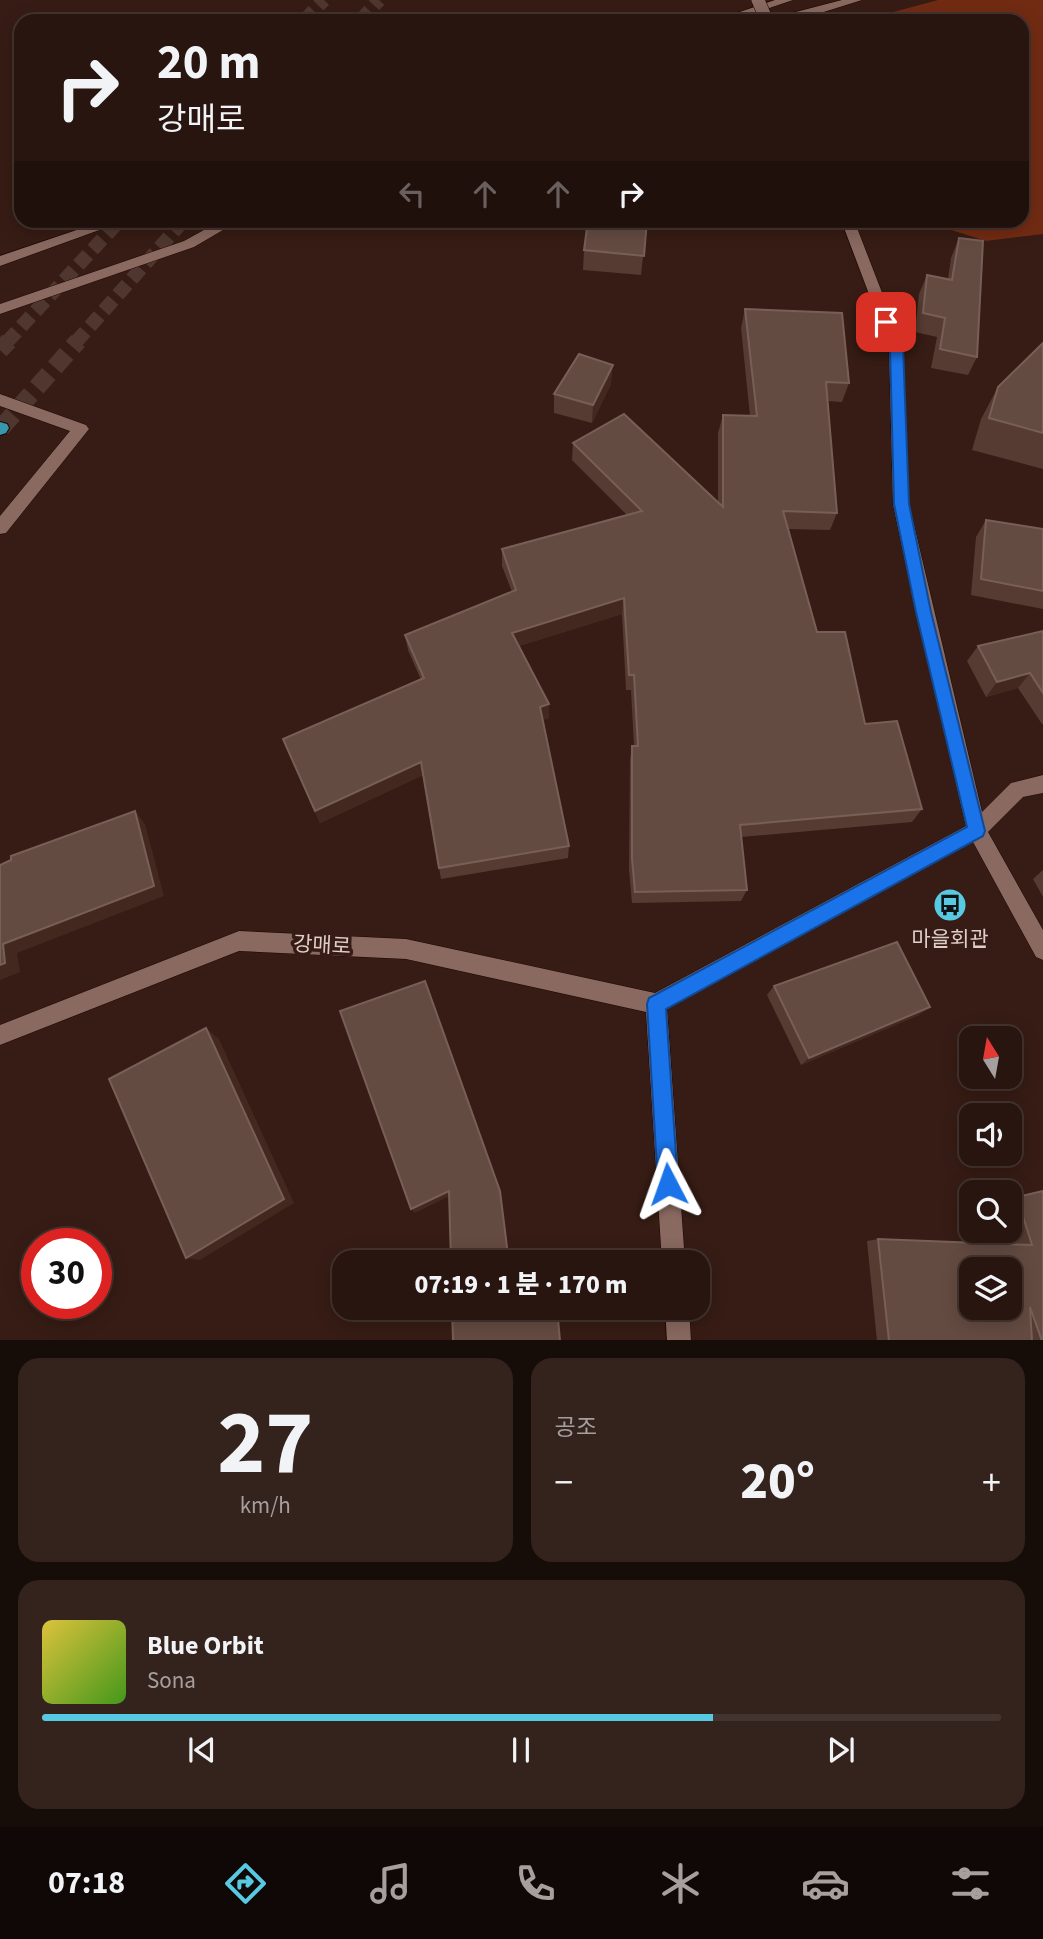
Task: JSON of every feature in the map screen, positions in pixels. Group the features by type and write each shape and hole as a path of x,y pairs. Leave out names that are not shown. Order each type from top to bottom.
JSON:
{"street":[{"path":"742,14 787,0"},
{"path":"805,14 856,0"},
{"path":"0,261 97,228"},
{"path":"0,309 189,244 219,228"},
{"path":"849,228 896,347 901,504 977,831 1043,950"},
{"path":"0,400 80,429 0,528"},
{"path":"673,1250 656,1004 977,831 1018,789 1043,784"},
{"name":"강매로","path":"0,1035 239,941 406,949 656,1004"},
{"path":"678,1320 679,1340"}],"shaded area":[{"path":"938,0 1043,0 1043,234 986,241 945,228 1029,228 1029,14 886,14"}],"building":[{"path":"587,228 646,228 644,256 584,250"},
{"path":"959,238 983,241 977,357 940,349 945,318 923,313 927,275 952,280"},
{"path":"745,309 842,313 849,383 826,382 837,513 783,511 817,632 845,632 865,724 897,721 922,809 740,825 747,890 635,892 632,858 632,746 638,746 634,675 629,675 624,598 512,633 549,704 540,707 569,846 439,868 421,762 315,811 283,739 424,678 405,635 516,590 502,549 642,511 573,443 624,414 723,507 723,415 757,416"},
{"path":"1043,343 1043,433 989,418 998,387"},
{"path":"579,354 613,365 593,405 554,394"},
{"path":"986,520 1043,529 1043,591 981,579"},
{"path":"1043,631 1043,693 1030,673 997,682 978,646"},
{"path":"135,811 154,886 3,944 5,963 0,965 0,865 11,860 11,856"},
{"path":"897,942 930,1007 809,1058 774,986"},
{"path":"425,981 500,1191 507,1250 451,1250 449,1191 411,1209 340,1011"},
{"path":"206,1028 284,1199 186,1258 109,1079"},
{"path":"1043,1191 1043,1340 1030,1307 1032,1340 889,1340 878,1239 1032,1245 1022,1213 1022,1196"},
{"path":"452,1320 558,1320 560,1340 453,1340"}],"tunnel":[{"path":"311,14 324,0"},
{"path":"366,14 379,0"},
{"path":"7,342 113,228"},
{"path":"76,342 177,228"},
{"path":"0,350 9,341"},
{"path":"1,428 78,341"}],"place":[{"name":"마을회관","path":"950,905"}],"route":[{"path":"668,1184 656,1004 977,831 901,504 896,347 886,322"}]}
